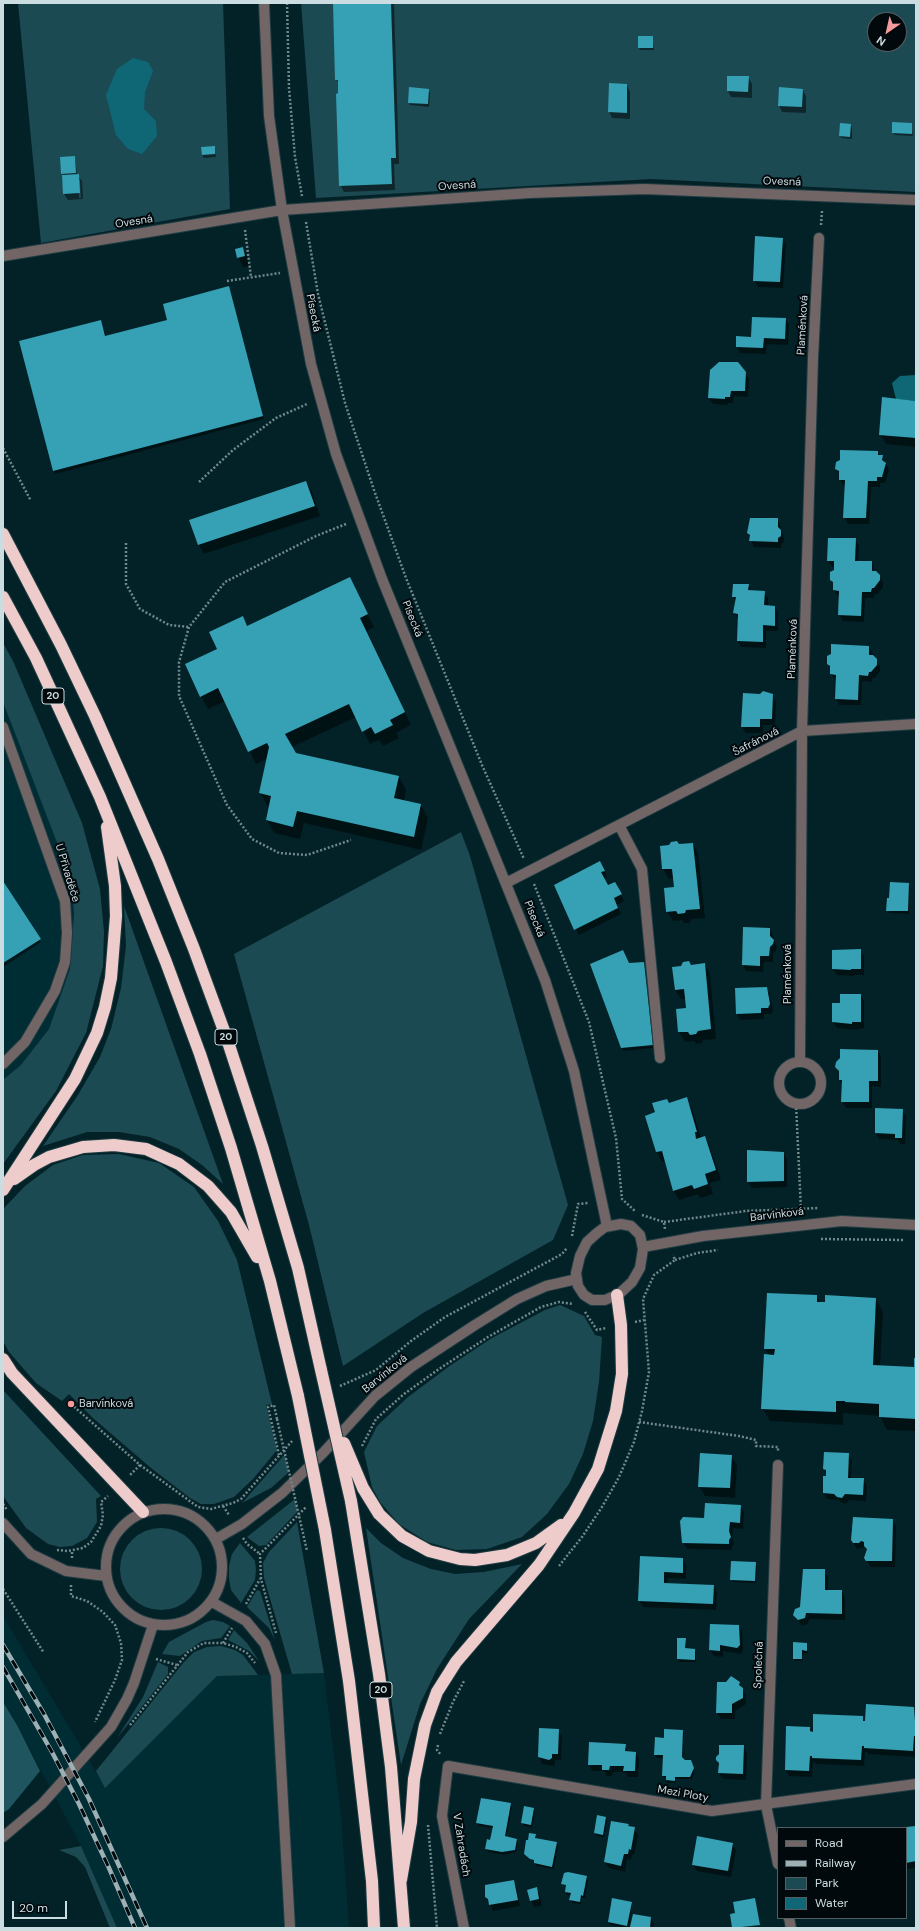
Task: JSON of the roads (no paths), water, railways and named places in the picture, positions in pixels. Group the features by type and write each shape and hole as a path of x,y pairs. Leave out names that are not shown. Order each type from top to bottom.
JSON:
{"highway":[{"name":"20","path":"3,534 61,646 95,716 158,859 194,949 227,1039 262,1146 298,1268 351,1501 379,1674 391,1767 404,1928"},
{"name":"20","path":"3,597 36,658 100,796 166,962 200,1054 231,1148 270,1281 298,1396 325,1530 350,1689 372,1881 374,1928"},
{"path":"4,1188 75,1079 97,1033 105,1007 111,978 116,916 112,856 100,796"},
{"path":"4,1188 34,1165 66,1151 99,1145 114,1145 146,1149 179,1164 199,1178 220,1198 240,1226 270,1281"},
{"path":"401,1880 411,1822 414,1779 425,1725 437,1692 456,1662 539,1564 574,1513 598,1469 616,1411 622,1374 621,1325 617,1295"},
{"path":"3,1359 12,1373 143,1512"},
{"path":"332,1416 363,1488 380,1514 402,1536 430,1551 460,1559 491,1558 522,1550 550,1534 574,1513"}],"street":[{"name":"Písecká","path":"264,3 269,116 282,210 311,364 320,398 336,454 382,579 545,980 574,1071 607,1226"},
{"name":"Ovesná","path":"3,256 282,210 530,193 644,189 916,200"},
{"name":"Plaménková","path":"800,1062 802,732 813,358 819,238"},
{"name":"Šafránová","path":"506,883 802,732 916,724"},
{"name":"U Přivaděče","path":"3,727 65,901 67,933 65,962 55,991 25,1042 3,1064"},
{"path":"619,825 642,869 660,1058"},
{"path":"800,1062 807,1063 818,1071 821,1085 820,1092 810,1102 796,1104 784,1097 779,1085 779,1078 787,1066 800,1062"},
{"name":"Barvínková","path":"643,1247 703,1236 801,1224 842,1221 916,1225"},
{"path":"619,1224 631,1226 640,1236 643,1247 642,1261 637,1274 628,1287 617,1295 603,1300 590,1299 581,1291 577,1279 577,1265 584,1248 593,1236 607,1226 619,1224"},
{"name":"Barvínková","path":"216,1539 242,1524 282,1493 323,1453 375,1396 411,1367 516,1299 546,1286 577,1279"},
{"name":"Společná","path":"777,1859 766,1805 778,1465"},
{"path":"160,1508 177,1510 192,1515 206,1526 216,1539 222,1555 223,1571 220,1587 212,1602 200,1614 186,1622 170,1626 153,1625 136,1619 122,1608 111,1593 106,1576 106,1556 113,1537 126,1522 143,1512 160,1508"},
{"path":"3,1523 31,1554 66,1571 106,1576"},
{"path":"212,1602 246,1621 265,1644 276,1675 290,1928"},
{"path":"3,1838 42,1804 111,1726 127,1699 134,1683 153,1625"},
{"name":"Mezi Ploty","path":"448,1766 712,1812 916,1784"},
{"name":"V Zahradách","path":"448,1766 442,1816 464,1928"}],"water":[{"path":"133,58 148,62 153,71 145,92 144,109 156,121 157,136 142,154 128,149 116,135 106,95 117,69"},
{"path":"916,375 916,401 896,399 892,383 900,376"}],"railway":[{"path":"3,1645 44,1714 89,1799 147,1928"},
{"path":"3,1667 52,1752 79,1804 135,1928"}],"place":[{"name":"Barvínková","path":"71,1404"}]}
